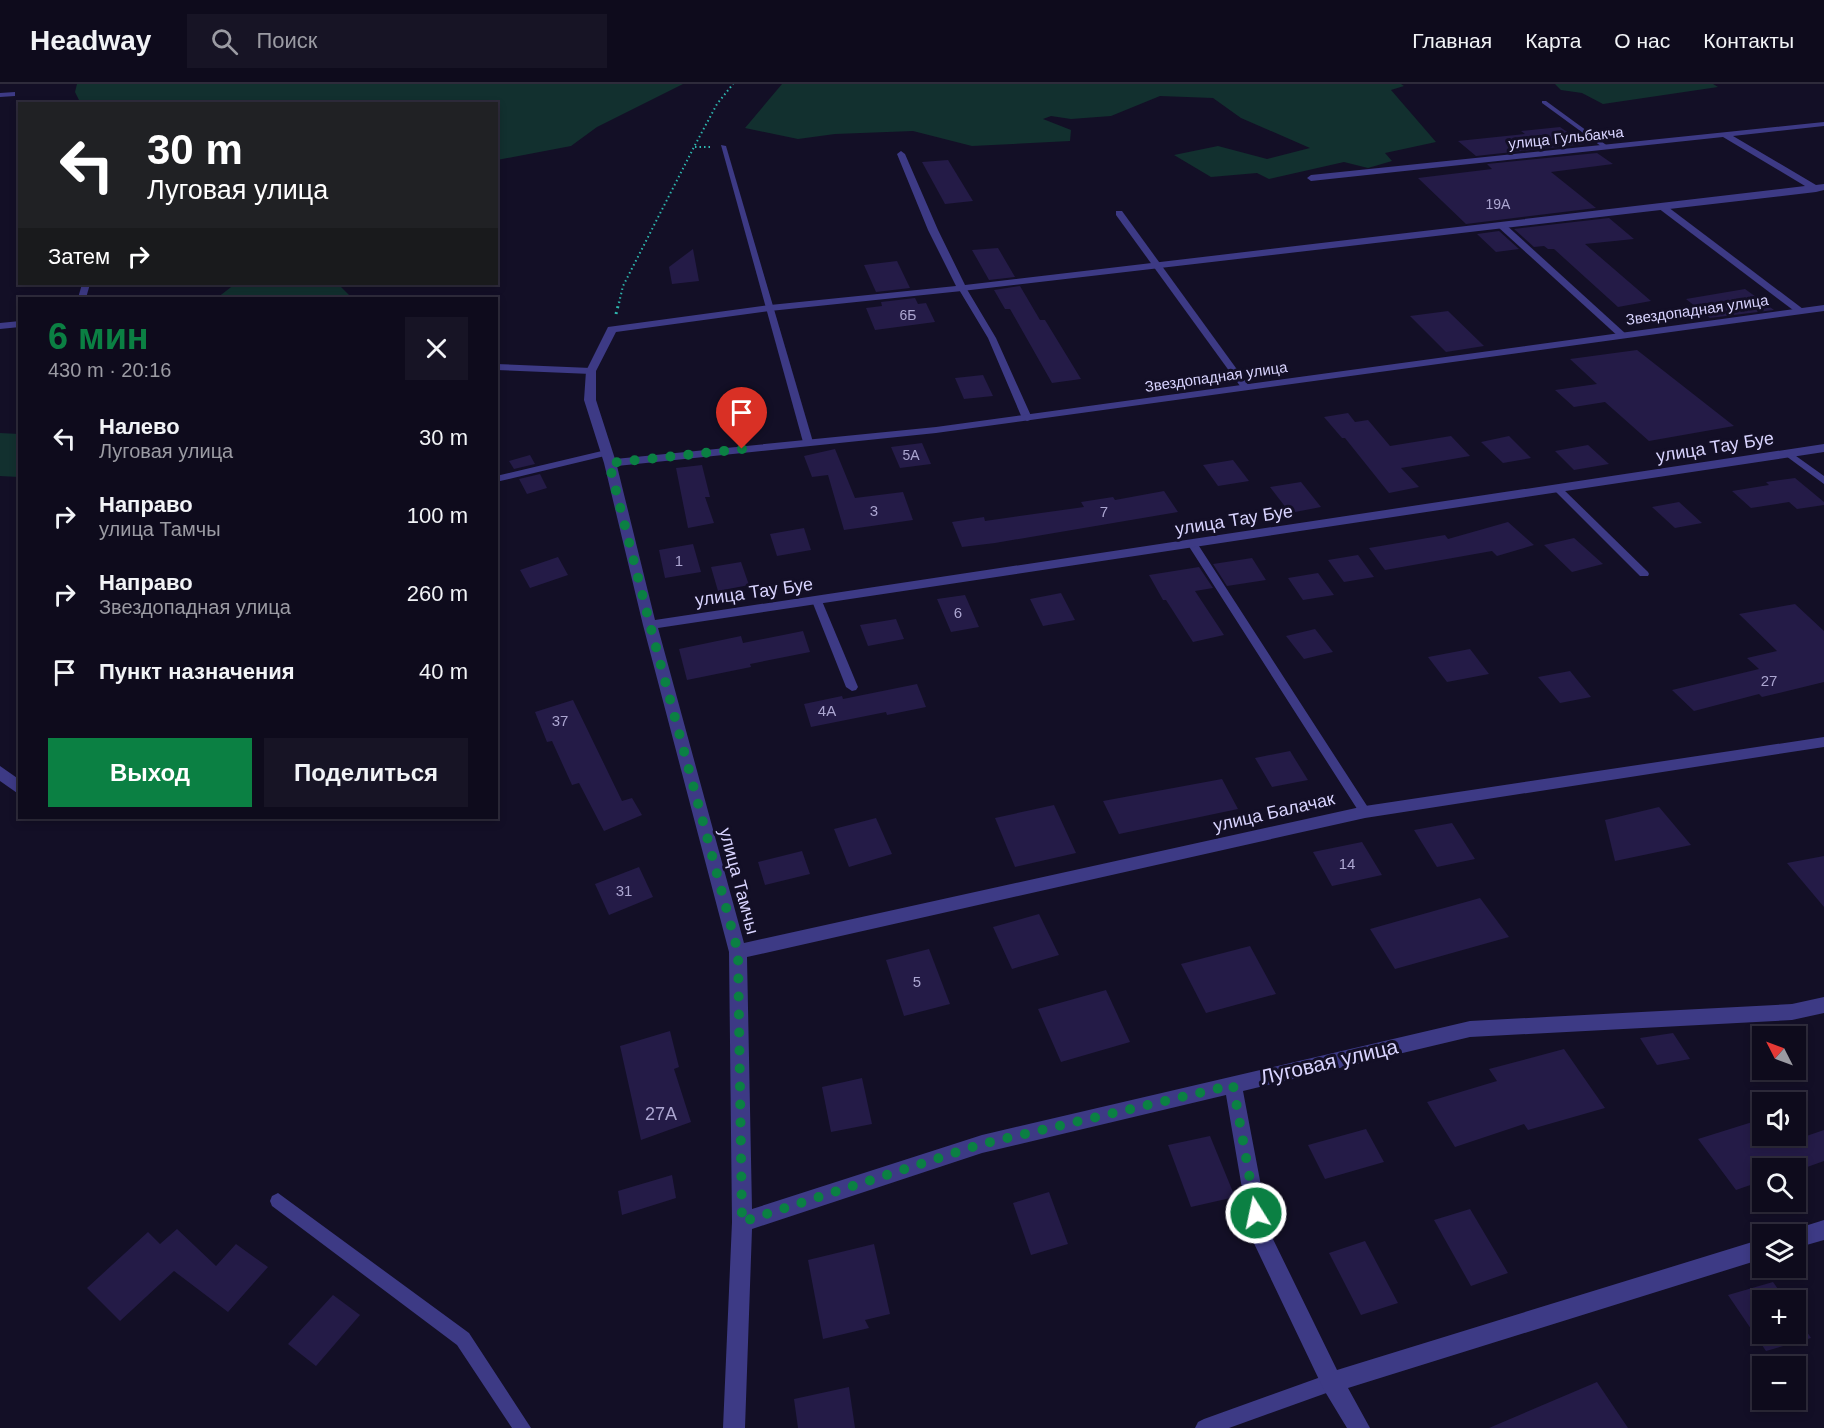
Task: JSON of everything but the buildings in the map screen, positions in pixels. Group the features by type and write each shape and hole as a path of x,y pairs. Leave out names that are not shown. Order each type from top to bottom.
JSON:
{"street":[{"path":"0,95 12,94"},
{"name":"улица Гульбакча","path":"1311,178 1824,124"},
{"path":"1724,134 1821,190"},
{"path":"901,154 933,230 962,288"},
{"path":"591,371 612,329 770,308 962,288 1660,206 1821,190"},
{"name":"Звездопадная улица","path":"608,458 936,430 1824,308"},
{"path":"0,326 18,324"},
{"name":"улица Тамчы","path":"591,371 590,400 608,458 650,625 738,952 742,1222 734,1428"},
{"name":"улица Тау Буе","path":"650,625 1193,545 1824,448"},
{"name":"улица Балачак","path":"738,952 1365,812 1824,742"},
{"path":"0,772 18,787"},
{"name":"Луговая улица","path":"742,1222 982,1144 1470,1029 1792,1012 1824,1005"},
{"path":"1233,1085 1260,1235 1332,1382 1359,1428"},
{"path":"1806,1235 1824,1230"},
{"path":"1332,1382 1752,1252"}],"lane":[{"path":"1544,102 1607,148"},
{"path":"723,146 808,442"},
{"path":"1660,206 1800,311"},
{"path":"1119,213 1246,388"},
{"path":"1501,225 1623,336"},
{"path":"962,288 992,338 1027,418"},
{"path":"498,367 591,371"},
{"path":"1789,454 1824,481"},
{"path":"498,479 608,458"},
{"path":"1558,489 1644,574"},
{"path":"1193,545 1365,812"},
{"path":"817,601 852,687"},
{"path":"278,1201 463,1339 522,1428"},
{"path":"1204,1428 1332,1382"}],"path":[{"path":"612,329 622,286 717,104 733,84"},
{"path":"694,147 723,146"}],"green space":[{"path":"77,84 683,84 597,127 571,146 498,160 498,102 80,102 75,92"},
{"path":"782,84 1401,84 1404,86 1391,90 1436,142 1385,153 1392,161 1368,168 1344,162 1269,179 1257,173 1211,177 1174,155 1218,146 1267,159 1310,148 1241,118 1213,98 1160,96 1111,116 1071,119 1051,116 1043,119 1071,130 1070,141 972,146 913,131 835,134 798,139 745,128"},
{"path":"1555,84 1713,84 1718,87 1603,104 1582,93 1561,90"},
{"path":"234,285 339,285 349,295 348,297 218,297"},
{"path":"0,433 18,434 18,477 0,476"}],"route":[{"path":"742,449 609,463 738,952 742,1222 982,1144 1233,1085 1256,1213"}]}
